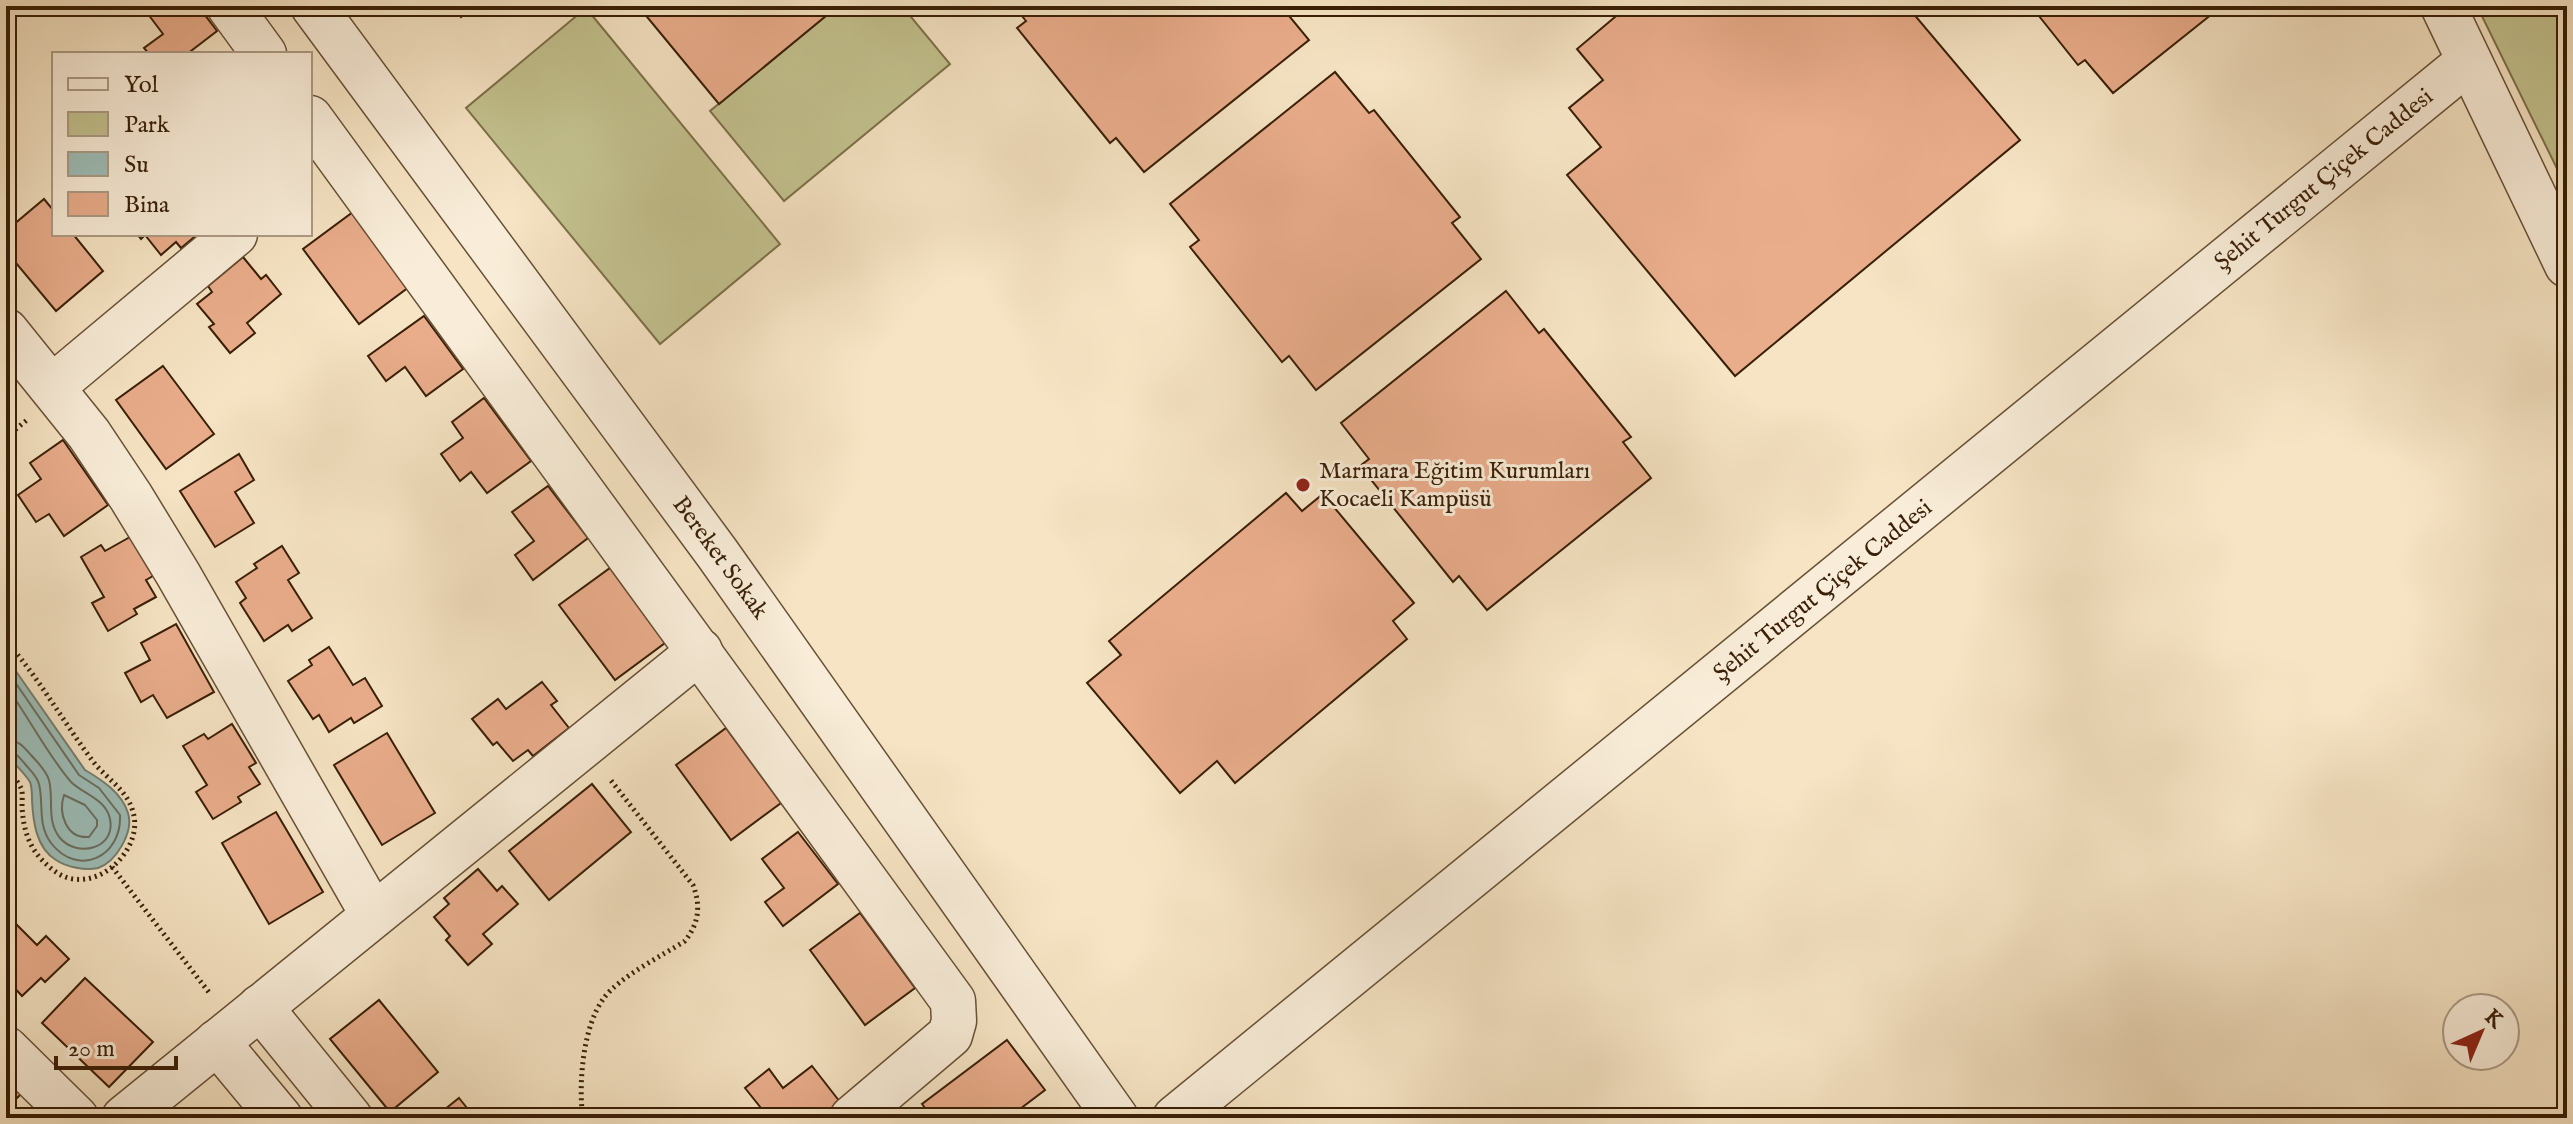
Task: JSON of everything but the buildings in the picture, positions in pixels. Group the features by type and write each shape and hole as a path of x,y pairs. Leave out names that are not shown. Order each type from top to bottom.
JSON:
{"street":[{"path":"229,6 263,52"},
{"name":"Bereket Sokak","path":"313,6 717,553 1116,1118"},
{"path":"2443,6 2567,265"},
{"name":"Şehit Turgut Çiçek Caddesi","path":"1175,1118 2469,61"},
{"path":"318,146 700,651 953,1001 954,1021 950,1035 852,1118"},
{"path":"52,387 233,236"},
{"path":"6,331 89,434 170,561 373,915"},
{"path":"124,1118 700,651"},
{"path":"238,1025 280,1118"},
{"path":"238,1025 350,1118"},
{"path":"6,1049 76,1118"}],"path":[{"path":"6,641 32,671 93,762 124,793 133,810 135,825 132,844 112,867 90,878 74,880 56,873 29,843 23,822 21,788 6,768"},
{"path":"583,745 693,885 698,898 698,918 685,941 618,985 604,997 594,1015 586,1044 581,1104 583,1118"},
{"path":"112,867 238,1025"}],"green space":[{"path":"838,6 902,6 950,64 784,201 710,111"},
{"path":"2477,6 2567,6 2567,189"},
{"path":"586,8 780,244 660,344 466,108"}],"water":[{"path":"6,657 85,770 111,788 125,806 129,821 126,837 105,865 82,869 60,862 49,855 40,841 30,782 6,754"}],"place":[{"name":"Marmara Eğitim Kurumları Kocaeli Kampüsü","path":"1303,485"}]}
